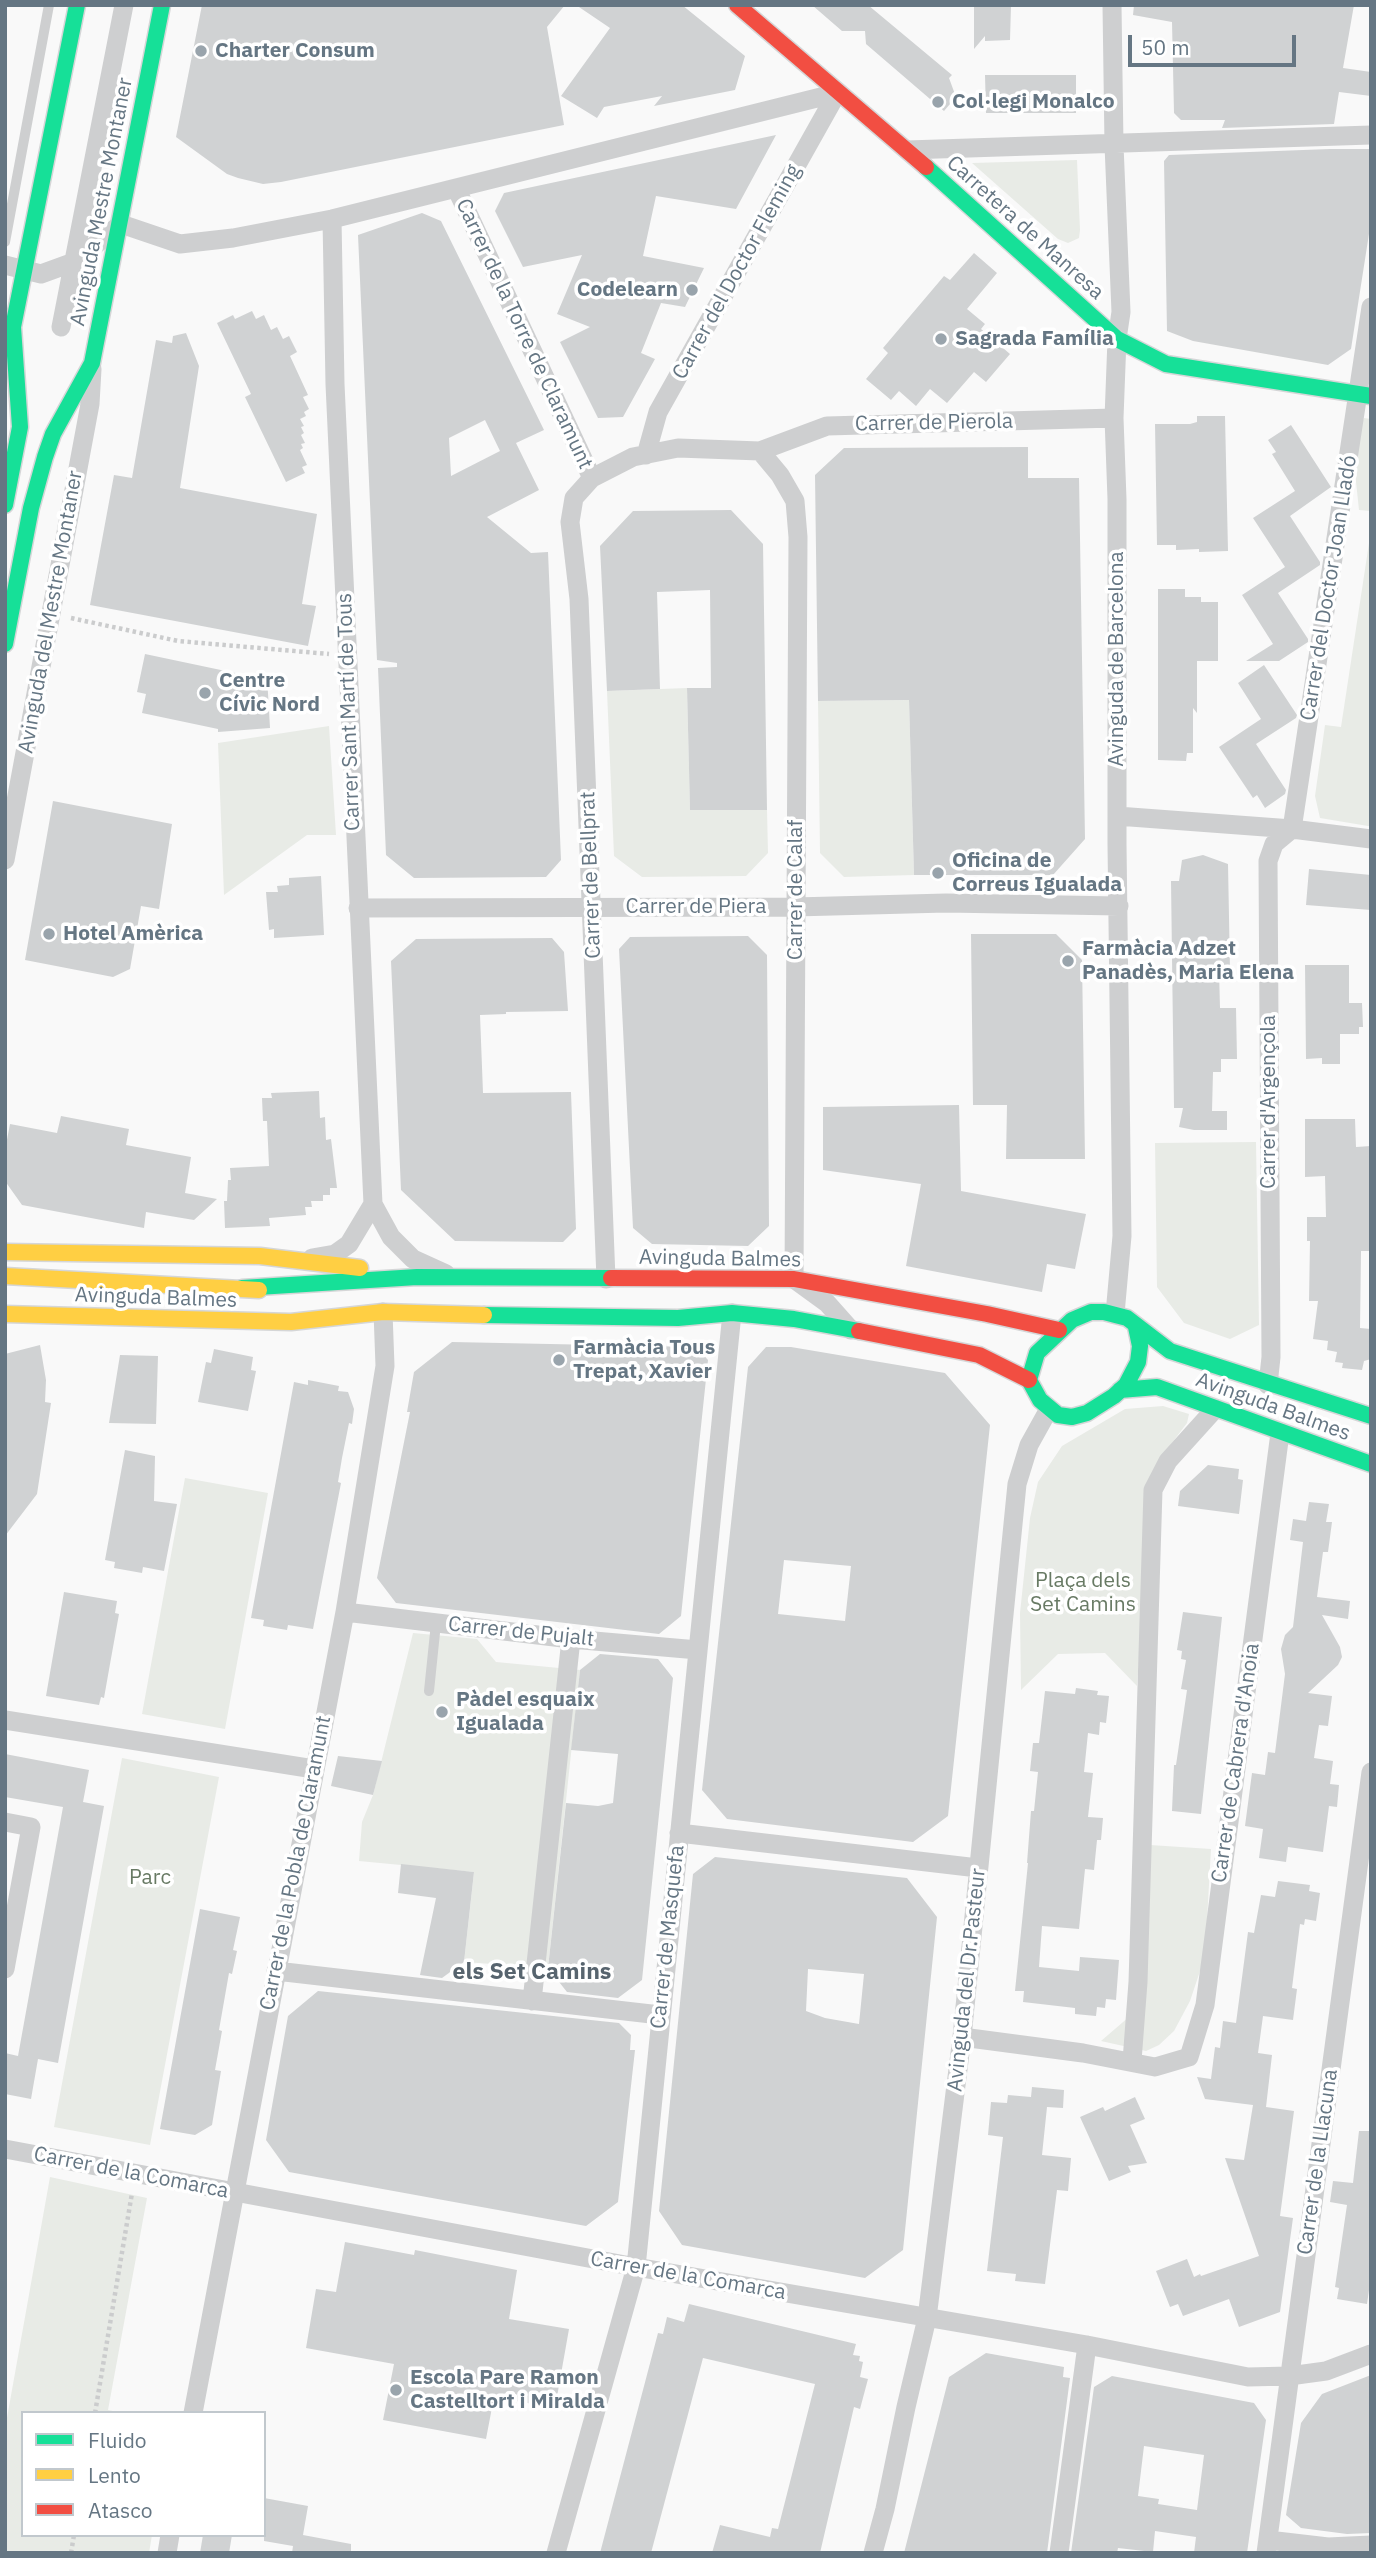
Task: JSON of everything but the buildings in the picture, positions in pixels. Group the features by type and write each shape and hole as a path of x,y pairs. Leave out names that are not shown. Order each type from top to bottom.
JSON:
{"street":[{"path":"5,505 11,452 20,427 8,322 15,267 77,5"},
{"path":"61,327 124,5"},
{"name":"Avinguda Mestre Montaner","path":"5,644 31,508 53,434 92,363 162,5"},
{"name":"Avinguda de Barcelona","path":"1112,5 1114,145 1121,312 1117,339 1114,418 1122,1236 1115,1314"},
{"name":"Carretera de Manresa","path":"743,7 1117,339 1166,364 1365,395"},
{"path":"15,267 41,274 74,262 121,224 180,244 233,238 332,219 457,190 837,93"},
{"name":"Carrer del Doctor Fleming","path":"646,455 658,412 837,93"},
{"path":"907,150 1371,135"},
{"name":"Carrer de la Torre de Claramunt","path":"457,190 592,478"},
{"name":"Carrer Sant Martí de Tous","path":"332,219 335,384 373,1205"},
{"name":"Carrer del Doctor Joan Lladó","path":"1292,829 1365,395 1371,307"},
{"name":"Avinguda del Mestre Montaner","path":"5,860 90,404 92,363"},
{"name":"Carrer de Pierola","path":"760,451 827,426 1114,418"},
{"path":"592,478 633,457 678,448 760,451"},
{"name":"Carrer de Calaf","path":"760,451 780,475 795,501 798,537 794,1279"},
{"name":"Carrer de Bellprat","path":"592,478 574,498 570,522 579,599 606,1279"},
{"path":"1117,816 1292,829 1371,839"},
{"name":"Carrer d'Argençola","path":"1268,1385 1271,1344 1268,861 1274,844 1292,829"},
{"name":"Carrer de Piera","path":"358,908 795,907 946,903 1119,905"},
{"path":"302,1260 335,1254 349,1244 373,1205 391,1237 413,1259 456,1278"},
{"name":"Avinguda Balmes","path":"6,1251 260,1256 417,1276 456,1278 794,1279 987,1314 1059,1330"},
{"path":"5,1276 242,1288"},
{"name":"Avinguda Balmes","path":"242,1288 417,1276"},
{"path":"794,1279 827,1303 851,1330"},
{"name":"Avinguda Balmes","path":"242,1288 331,1297 432,1312"},
{"name":"Avinguda Balmes","path":"5,1314 291,1322 383,1312 509,1317 678,1318 732,1312 794,1319 979,1355 1029,1380"},
{"name":"Carrer de la Pobla de Claramunt","path":"193,2411 345,1612 385,1366 383,1312"},
{"name":"Carrer de Masquefa","path":"556,2553 636,2267 732,1312"},
{"path":"1091,1312 1115,1314 1127,1318 1136,1327 1140,1346 1138,1362 1126,1385 1120,1390 1087,1413 1072,1417 1058,1415 1040,1400 1029,1380 1037,1353 1072,1320 1091,1312"},
{"name":"Avinguda Balmes","path":"1136,1327 1170,1351 1268,1385 1371,1416"},
{"name":"Avinguda Balmes","path":"1120,1390 1157,1387 1371,1464"},
{"name":"Avinguda del Dr.Pasteur","path":"873,2553 927,2318 962,2037 1017,1484 1029,1445 1049,1409"},
{"path":"962,2037 1132,2061 1138,1982 1153,1490 1168,1461 1216,1409"},
{"name":"Carrer de Cabrera d'Anoia","path":"1132,2061 1155,2067 1189,2057 1205,2005 1280,1433"},
{"name":"Carrer de Pujalt","path":"345,1612 571,1639 698,1650"},
{"path":"532,2001 571,1639"},
{"path":"5,1720 314,1769"},
{"name":"Carrer de la Llacuna","path":"1267,2546 1371,1772"},
{"path":"5,1822 31,1827 5,1969"},
{"path":"679,1833 978,1868"},
{"path":"276,1971 660,2015"},
{"name":"Carrer de la Comarca","path":"5,2149 636,2267 1087,2345 1248,2377 1289,2376 1326,2371 1371,2354"},
{"path":"1059,2553 1087,2345"},
{"path":"1267,2546 1371,2545"}],"lane":[{"path":"5,242 49,5"},
{"path":"429,1690 436,1623"}],"path":[{"path":"51,614 177,641 313,653 347,653"},
{"path":"95,2411 135,2174"}],"green space":[{"path":"1077,160 1080,230 1079,238 1068,243 1058,239 972,163"},
{"path":"1364,418 1371,419 1371,511 1359,510 1354,463 1358,433"},
{"path":"1371,530 1371,826 1368,826 1320,818 1315,796 1325,725 1341,727"},
{"path":"687,688 690,809 767,810 768,853 746,876 642,877 614,856 607,691"},
{"path":"909,700 914,875 844,877 820,853 818,701"},
{"path":"329,726 336,835 307,835 224,895 218,743"},
{"path":"1256,1142 1259,1325 1230,1339 1184,1323 1157,1287 1155,1143"},
{"name":"Plaça dels Set Camins","path":"1163,1406 1189,1414 1187,1423 1159,1460 1143,1601 1137,1686 1105,1653 1058,1654 1021,1690 1020,1613 1030,1518 1038,1482 1062,1446 1125,1409"},
{"path":"185,1478 268,1493 225,1729 142,1714"},
{"path":"413,1633 477,1639 496,1662 580,1670 548,1968 464,1962 474,1872 359,1861 362,1822 373,1795"},
{"name":"Parc","path":"122,1758 219,1777 150,2145 54,2127"},
{"path":"1135,1844 1211,1849 1205,1956 1190,2001 1174,2031 1159,2045 1146,2051 1101,2041 1130,2016"},
{"path":"50,2177 147,2198 108,2410 113,2411 21,2411 21,2537 152,2537 149,2553 5,2553 5,2429"}],"traffic: fast":[{"path":"5,505 20,427 13,327 77,5"},
{"path":"5,644 31,508 45,457 53,434 92,363 162,5"},
{"path":"926,167 1117,339 1166,364 1371,396"},
{"path":"242,1288 417,1277 611,1278"},
{"path":"1136,1327 1140,1346 1138,1362 1126,1385 1114,1396 1087,1413 1072,1417 1058,1415 1040,1400 1029,1380 1037,1353 1072,1320 1091,1312 1104,1312 1127,1318 1170,1351 1371,1416"},
{"path":"484,1315 678,1318 732,1313 794,1319 859,1331"},
{"path":"1120,1390 1157,1387 1371,1464"}],"traffic: slow":[{"path":"5,1252 260,1256 360,1268"},
{"path":"5,1276 259,1290"},
{"path":"5,1314 291,1322 383,1312 484,1315"}],"traffic: jam":[{"path":"737,5 926,167"},
{"path":"611,1278 794,1279 987,1314 1059,1330"},
{"path":"859,1331 979,1355 1029,1380"}],"place":[{"name":"Charter Consum","path":"201,51"},
{"name":"Col·legi Monalco","path":"938,102"},
{"name":"Codelearn","path":"692,290"},
{"name":"Sagrada Família","path":"941,339"},
{"name":"Centre Cívic Nord","path":"205,693"},
{"name":"Oficina de Correus Igualada","path":"938,873"},
{"name":"Hotel Amèrica","path":"49,934"},
{"name":"Farmàcia Adzet Panadès, Maria Elena","path":"1068,961"},
{"name":"Farmàcia Tous Trepat, Xavier","path":"559,1360"},
{"name":"Pàdel esquaix Igualada","path":"442,1712"},
{"name":"Escola Pare Ramon Castelltort i Miralda","path":"396,2390"}],"district":[{"name":"els Set Camins","path":"532,1972"}]}
